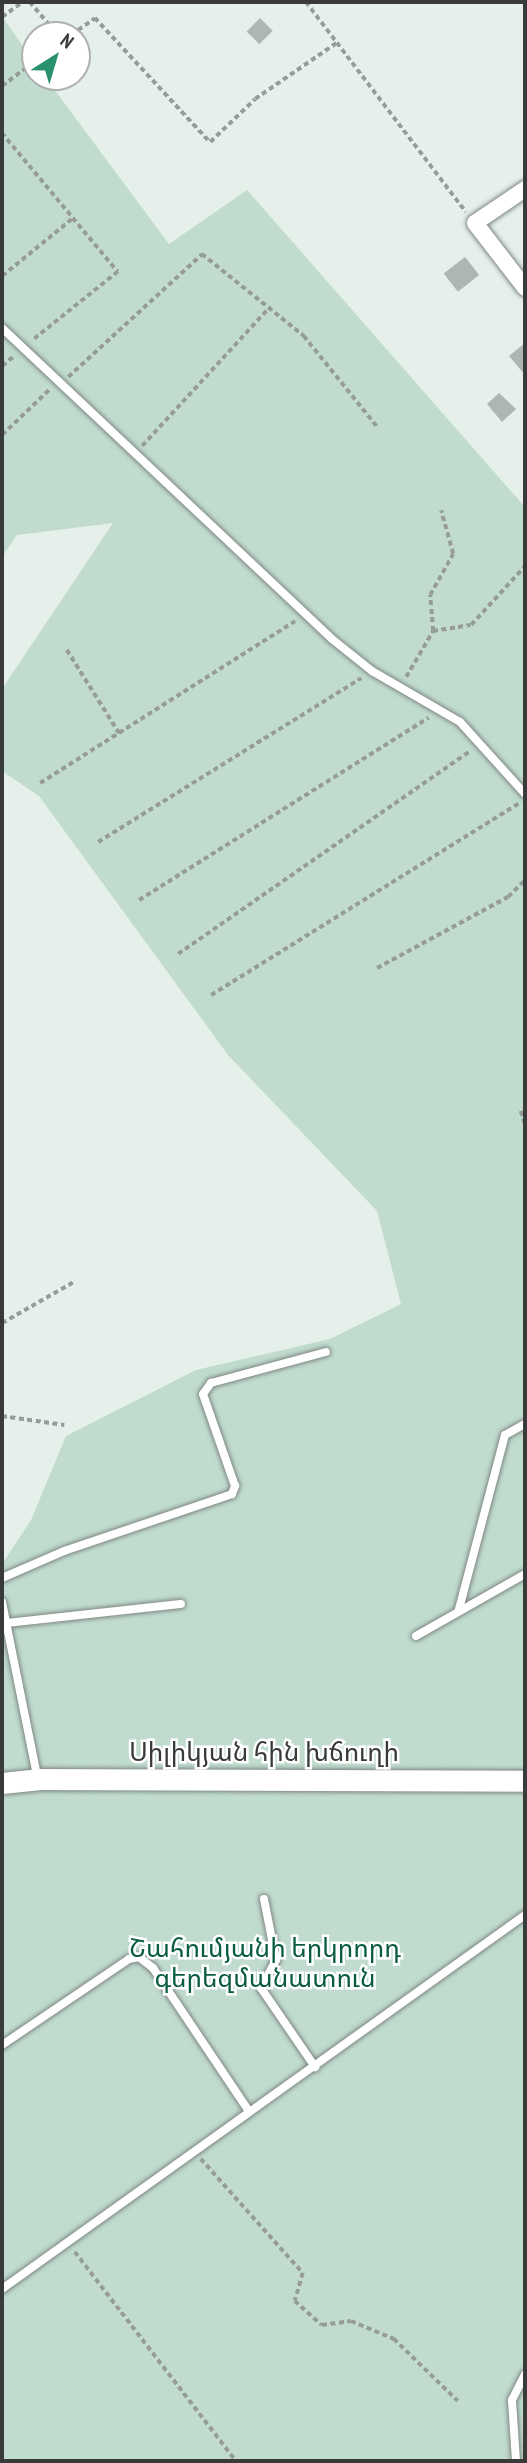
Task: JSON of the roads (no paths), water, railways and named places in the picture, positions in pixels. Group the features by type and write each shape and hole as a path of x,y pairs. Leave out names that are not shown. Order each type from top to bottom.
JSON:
{"street":[{"path":"525,189 475,223 525,288"},
{"name":"Սիլիկյան հին խճուղի","path":"2,1783 38,1779 525,1781"}],"lane":[{"path":"2,328 306,615 372,671 442,709 480,744 525,797"},
{"path":"2,1578 232,1494 235,1486 203,1394 211,1383 326,1352"},
{"path":"459,1609 505,1435 525,1424"},
{"path":"416,1636 459,1609 525,1574"},
{"path":"2,1602 38,1779"},
{"path":"6,1623 181,1604"},
{"path":"264,1899 276,1960 261,1988 315,2067"},
{"path":"2,2289 247,2110 315,2067 525,1915"},
{"path":"2,2045 129,1959 139,1957 153,1968 247,2110"},
{"path":"516,2461 512,2400 525,2374"}],"park label":[{"name":"Շահումյանի երկրորդ գերեզմանատուն","path":"265,1963"}]}
